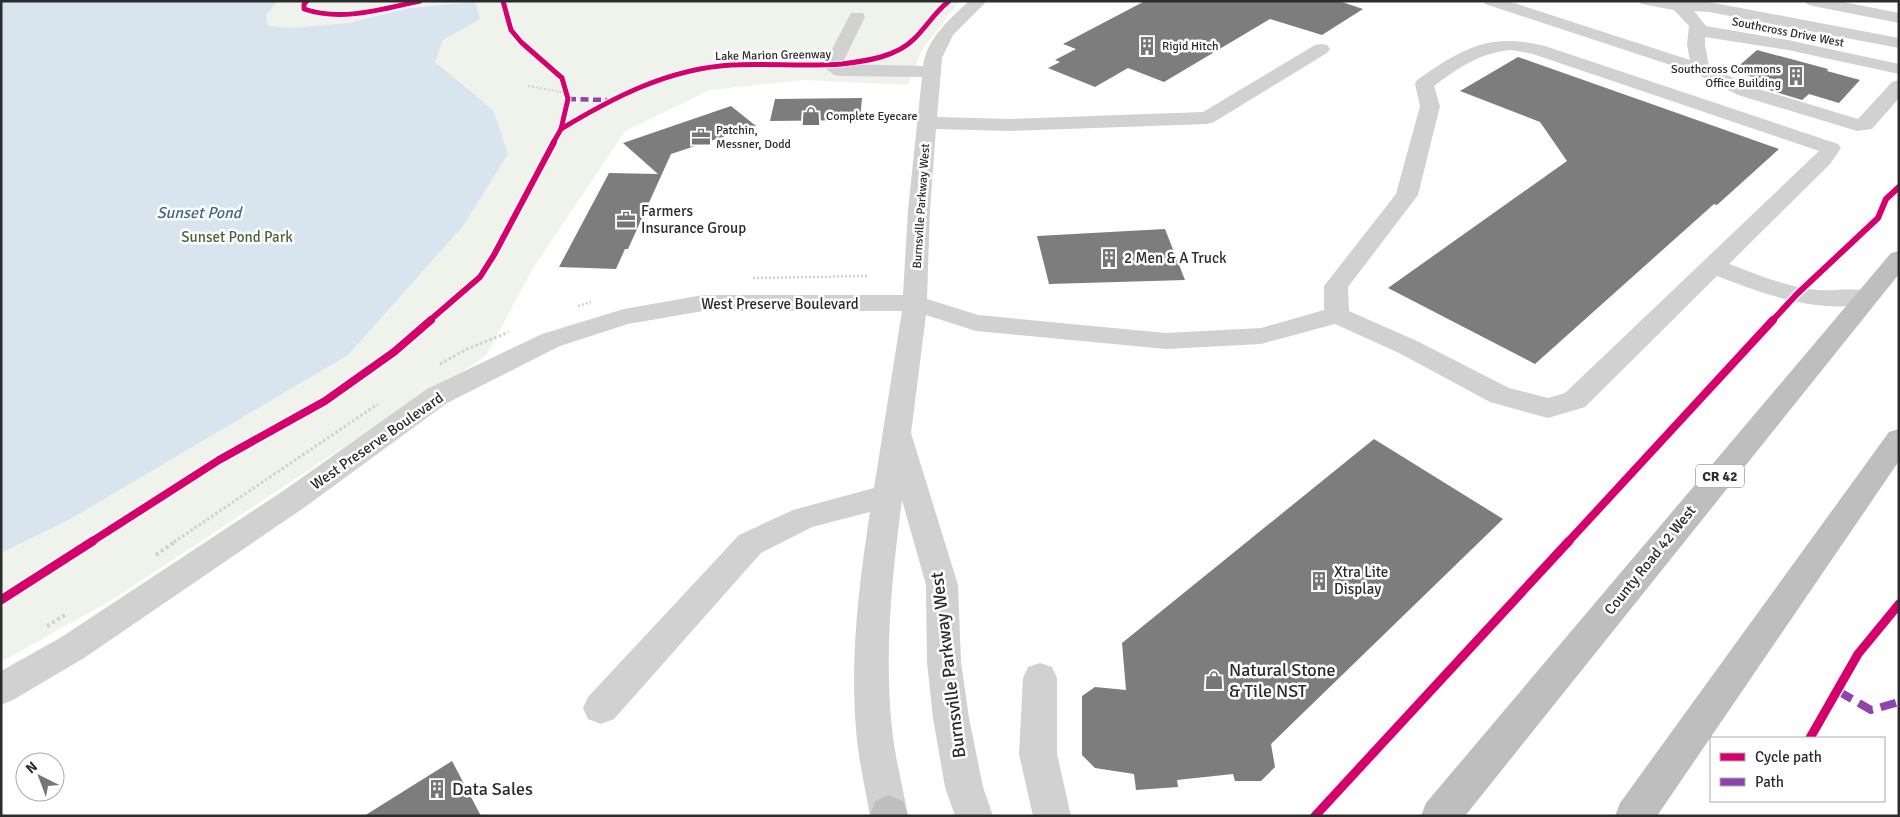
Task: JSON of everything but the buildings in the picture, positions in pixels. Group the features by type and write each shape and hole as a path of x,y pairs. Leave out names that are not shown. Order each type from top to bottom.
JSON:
{"highway":[{"name":"County Road 42 West","path":"1440,816 1899,258"},
{"path":"1634,816 1899,439"}],"street":[{"name":"Burnsville Parkway West","path":"889,815 874,730 871,657 875,586 915,303 919,210 931,72 933,58 945,33 979,1"},
{"path":"1491,1 1701,69 1745,92 1856,125 1865,125 1899,86"},
{"name":"Southcross Drive West","path":"1648,1 1709,7 1899,43"},
{"path":"1813,1 1899,18"},
{"path":"1892,1 1899,3"},
{"path":"1679,4 1698,25 1696,45 1701,69"},
{"name":"Southcross Drive West","path":"1679,4 1712,18 1778,29 1899,55"},
{"path":"857,17 832,66 840,71 931,72"},
{"path":"1698,30 1788,45 1899,69"},
{"path":"1513,45 1539,50 1831,148 1824,160 1575,400 1548,408 1500,395 1408,347 1337,315 1336,286 1407,195 1430,106 1424,84 1456,61 1486,48 1513,45"},
{"path":"926,123 1010,125 1207,118 1321,49"},
{"path":"1712,266 1772,288 1797,294 1831,298 1867,297"},
{"name":"West Preserve Boulevard","path":"1,689 72,648 277,510 437,396 551,340 624,317 703,303 915,303 976,323 1166,341 1260,336 1337,315"},
{"name":"Burnsville Parkway West","path":"897,427 942,585 944,662 964,786 974,816"},
{"path":"601,708 750,544 804,518 887,496"},
{"path":"1040,678 1038,754 1052,816"}],"path":[{"path":"528,86 543,90 566,92"}],"green space":[{"name":"Sunset Pond","path":"1,1 960,1 922,50 908,85 805,80 710,90 625,131 532,270 486,356 371,429 115,598 1,662"}],"water":[{"name":"Sunset Pond","path":"1,1 278,1 266,15 268,26 293,28 349,23 410,8 475,2 480,19 443,40 435,62 493,110 508,154 463,226 348,355 72,518 1,553"}],"marked path":[{"path":"568,99 607,100"},
{"path":"1838,691 1871,710 1899,702"}],"cycle path":[{"path":"307,1 304,4 304,9 330,15 361,13 420,1"},
{"path":"1,600 219,460 325,401 394,352 480,277 494,255 561,129 568,99 562,78 521,42 511,30 503,1"},
{"name":"Lake Marion Greenway","path":"561,129 621,95 661,78 682,72 748,64 823,66 861,62 879,57 906,46 936,12 949,1"},
{"path":"1315,816 1797,294 1878,218 1886,199 1899,187"},
{"path":"1811,737 1858,654 1899,604"}],"place":[{"name":"Rigid Hitch","path":"1147,46"},
{"name":"Southcross Commons Office Building","path":"1796,76"},
{"name":"Complete Eyecare","path":"811,116"},
{"name":"Patchin, Messner, Dodd","path":"701,137"},
{"name":"Farmers Insurance Group","path":"626,220"},
{"name":"2 Men & A Truck","path":"1109,258"},
{"name":"Xtra Lite Display","path":"1319,581"},
{"name":"Natural Stone & Tile NST","path":"1214,680"},
{"name":"Data Sales","path":"437,789"}],"park label":[{"name":"Sunset Pond Park","path":"237,237"}]}
